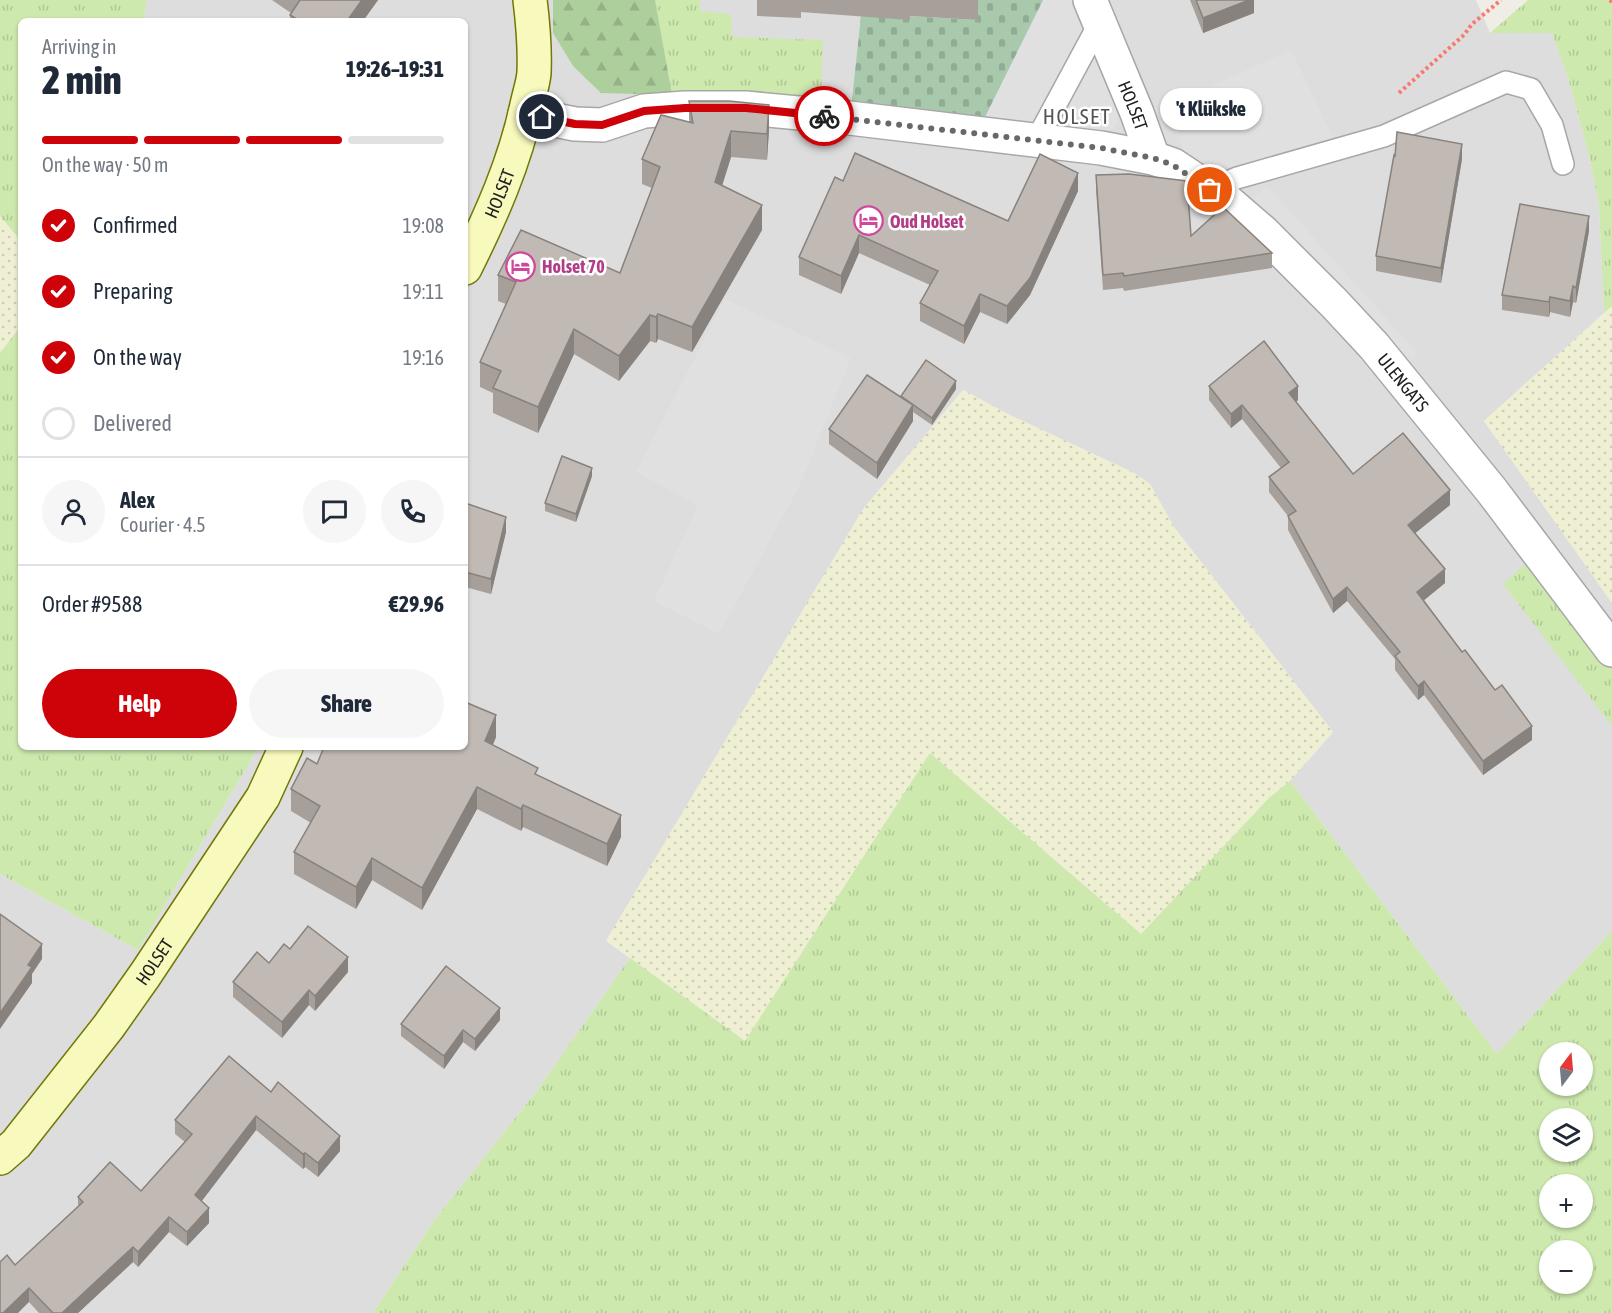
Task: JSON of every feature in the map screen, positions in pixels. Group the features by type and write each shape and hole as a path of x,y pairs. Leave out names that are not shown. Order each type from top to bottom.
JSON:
{"street":[{"name":"HOLSET","path":"468,262 486,226 511,163 534,76 534,32 530,0"},
{"name":"HOLSET","path":"1094,12 1137,113 1153,158"},
{"name":"HOLSET","path":"525,114 575,124 602,125 644,111 746,108 1101,148 1153,158"},
{"name":"ULENGATS","path":"1153,158 1173,165 1210,190 1263,232 1334,303 1374,346 1492,491 1612,650"},
{"name":"HOLSET","path":"0,1158 16,1144 109,1026 139,983 262,797 285,750"}],"lane":[{"path":"1036,141 1094,12"},
{"path":"1210,190 1237,178 1384,136 1506,82 1531,89 1552,125 1563,164"}],"path":[{"path":"1396,96 1472,24 1501,0"}],"shaded area":[{"path":"147,0 1476,0 1490,33 1552,32 1569,81 1590,160 1599,205 1604,313 1484,421 1612,603 1612,931 1497,1054 1290,781 1333,732 1174,527 1150,484 1134,473 1008,414 963,390 863,510 606,941 630,958 536,1092 433,1222 373,1313 0,1313 0,874 138,950 257,750 468,750 468,18 144,18"},
{"path":"1043,0 1072,0 1119,110 1117,124 1107,134 983,121"},
{"path":"1291,50 1334,139 1230,167 1191,164 1163,108"},
{"path":"1267,186 1418,354 1399,370 1247,203"},
{"path":"725,299 851,358 801,483 719,634 654,601 698,505 636,472"}],"green space":[{"path":"0,0 147,0 144,18 18,18 18,237 0,216"},
{"path":"553,0 655,0 672,95 601,93 573,66 553,33"},
{"path":"655,0 700,0 700,11 731,14 732,37 823,40 821,104 672,95"},
{"path":"977,0 1058,0 1021,94 984,117 851,109 861,16 977,20"},
{"path":"1528,0 1612,0 1612,306 1604,313 1599,205 1590,160 1569,81 1552,33 1490,33"},
{"path":"0,216 18,237 18,330 0,353"},
{"path":"1612,306 1612,603 1484,421"},
{"path":"18,330 18,750 257,750 138,950 0,874 0,353"},
{"path":"963,390 1008,414 1134,473 1150,484 1174,527 1333,732 1290,781 1269,798 1141,934 930,753 745,1041 606,941 863,509"},
{"path":"1529,561 1612,664 1612,726 1503,584"},
{"path":"930,753 1141,934 1269,798 1290,781 1497,1054 1612,931 1612,1313 373,1313 433,1222 536,1092 630,958 745,1041"}],"building":[{"path":"300,0 362,0 349,18 295,18 290,15"},
{"path":"1196,0 1249,0 1203,18"},
{"path":"689,101 729,101 769,105 767,134 731,131 715,182 762,205 692,327 658,314 656,317 650,315 619,356 574,329 538,407 493,388 501,371 480,362 516,282 498,275 521,230 620,273 660,167 642,159 661,115 693,123"},
{"path":"1397,132 1462,144 1441,268 1376,256 1395,156"},
{"path":"855,153 1008,221 1040,154 1078,173 1030,278 1007,306 980,294 964,326 920,303 938,271 859,235 841,276 799,257 835,177 843,181"},
{"path":"1129,174 1187,181 1191,236 1223,207 1272,253 1124,276 1123,273 1103,275 1096,175"},
{"path":"1520,204 1589,216 1576,288 1573,286 1570,301 1550,297 1549,302 1502,295"},
{"path":"1264,341 1298,386 1289,393 1353,474 1403,433 1450,490 1408,525 1445,569 1417,592 1462,652 1465,650 1495,690 1502,685 1532,726 1483,761 1424,681 1418,686 1395,656 1400,652 1347,587 1333,599 1288,516 1296,511 1269,477 1289,462 1242,405 1231,414 1209,386"},
{"path":"926,360 956,381 932,418 901,396"},
{"path":"867,375 913,405 877,463 829,429"},
{"path":"562,456 592,468 576,514 545,503"},
{"path":"468,504 506,517 491,579 468,573"},
{"path":"468,703 496,715 485,741 538,768 535,774 621,815 607,844 523,805 521,809 477,787 422,888 372,858 356,887 294,852 320,806 291,789 307,758 317,764 323,750 468,750"},
{"path":"0,914 42,944 28,965 32,967 0,1013"},
{"path":"308,926 348,957 315,996 309,990 282,1022 233,982 257,952 269,963 284,944 290,949"},
{"path":"446,966 500,1008 475,1039 463,1030 444,1056 401,1024"},
{"path":"229,1056 271,1092 278,1082 340,1136 318,1163 305,1153 303,1154 256,1116 195,1195 209,1208 187,1232 169,1217 138,1252 133,1247 62,1313 53,1313 29,1288 3,1313 0,1313 0,1262 7,1255 15,1265 83,1202 78,1197 110,1162 141,1191 192,1134 175,1120"}],"way so far":[{"path":"824,116 1101,148 1153,158 1173,165 1210,190"}],"place":[{"name":"'t Klükske","path":"1210,190"},
{"name":"Oud Holset","path":"869,221"},
{"name":"Holset 70","path":"521,266"}],"district":[{"name":"HOLSET","path":"1077,116"}],"route":[{"path":"542,117 575,124 602,125 644,111 685,108 746,108 824,116"}]}
